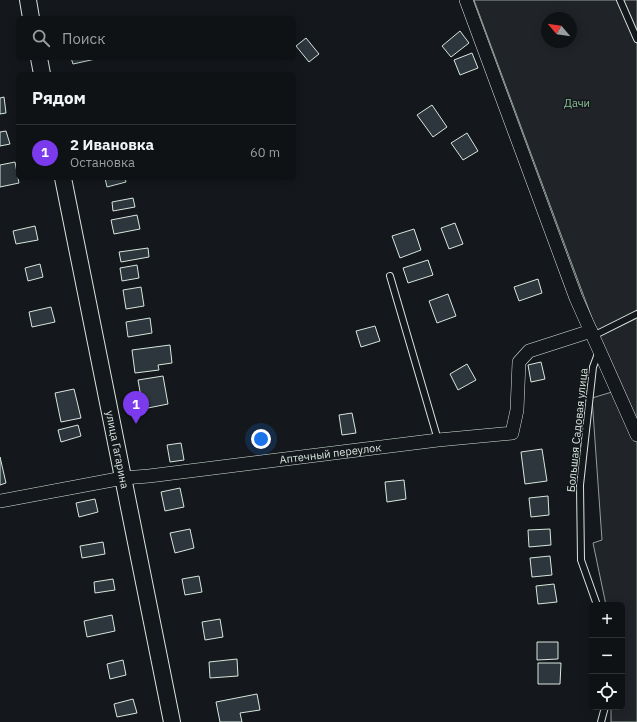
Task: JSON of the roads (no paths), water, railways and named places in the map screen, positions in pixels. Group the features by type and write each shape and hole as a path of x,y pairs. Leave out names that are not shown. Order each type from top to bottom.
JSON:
{"street":[{"path":"28,0 31,16"},
{"path":"466,0 576,298 637,435"},
{"path":"39,60 42,72"},
{"name":"улица Гагарина","path":"63,180 172,722"},
{"name":"Аптечный переулок","path":"0,501 123,478 438,440 512,433 517,410 519,362 529,351 592,333"}],"lane":[{"path":"620,0 637,39"},
{"path":"390,276 438,440"},
{"path":"592,333 637,314"},
{"name":"Большая Садовая улица","path":"596,602 581,560 580,485 593,367 600,350"},
{"path":"601,722 604,710"}],"place":[{"name":"2 Ивановка","path":"136,424"}],"park label":[{"name":"Дачи","path":"577,103"}]}
